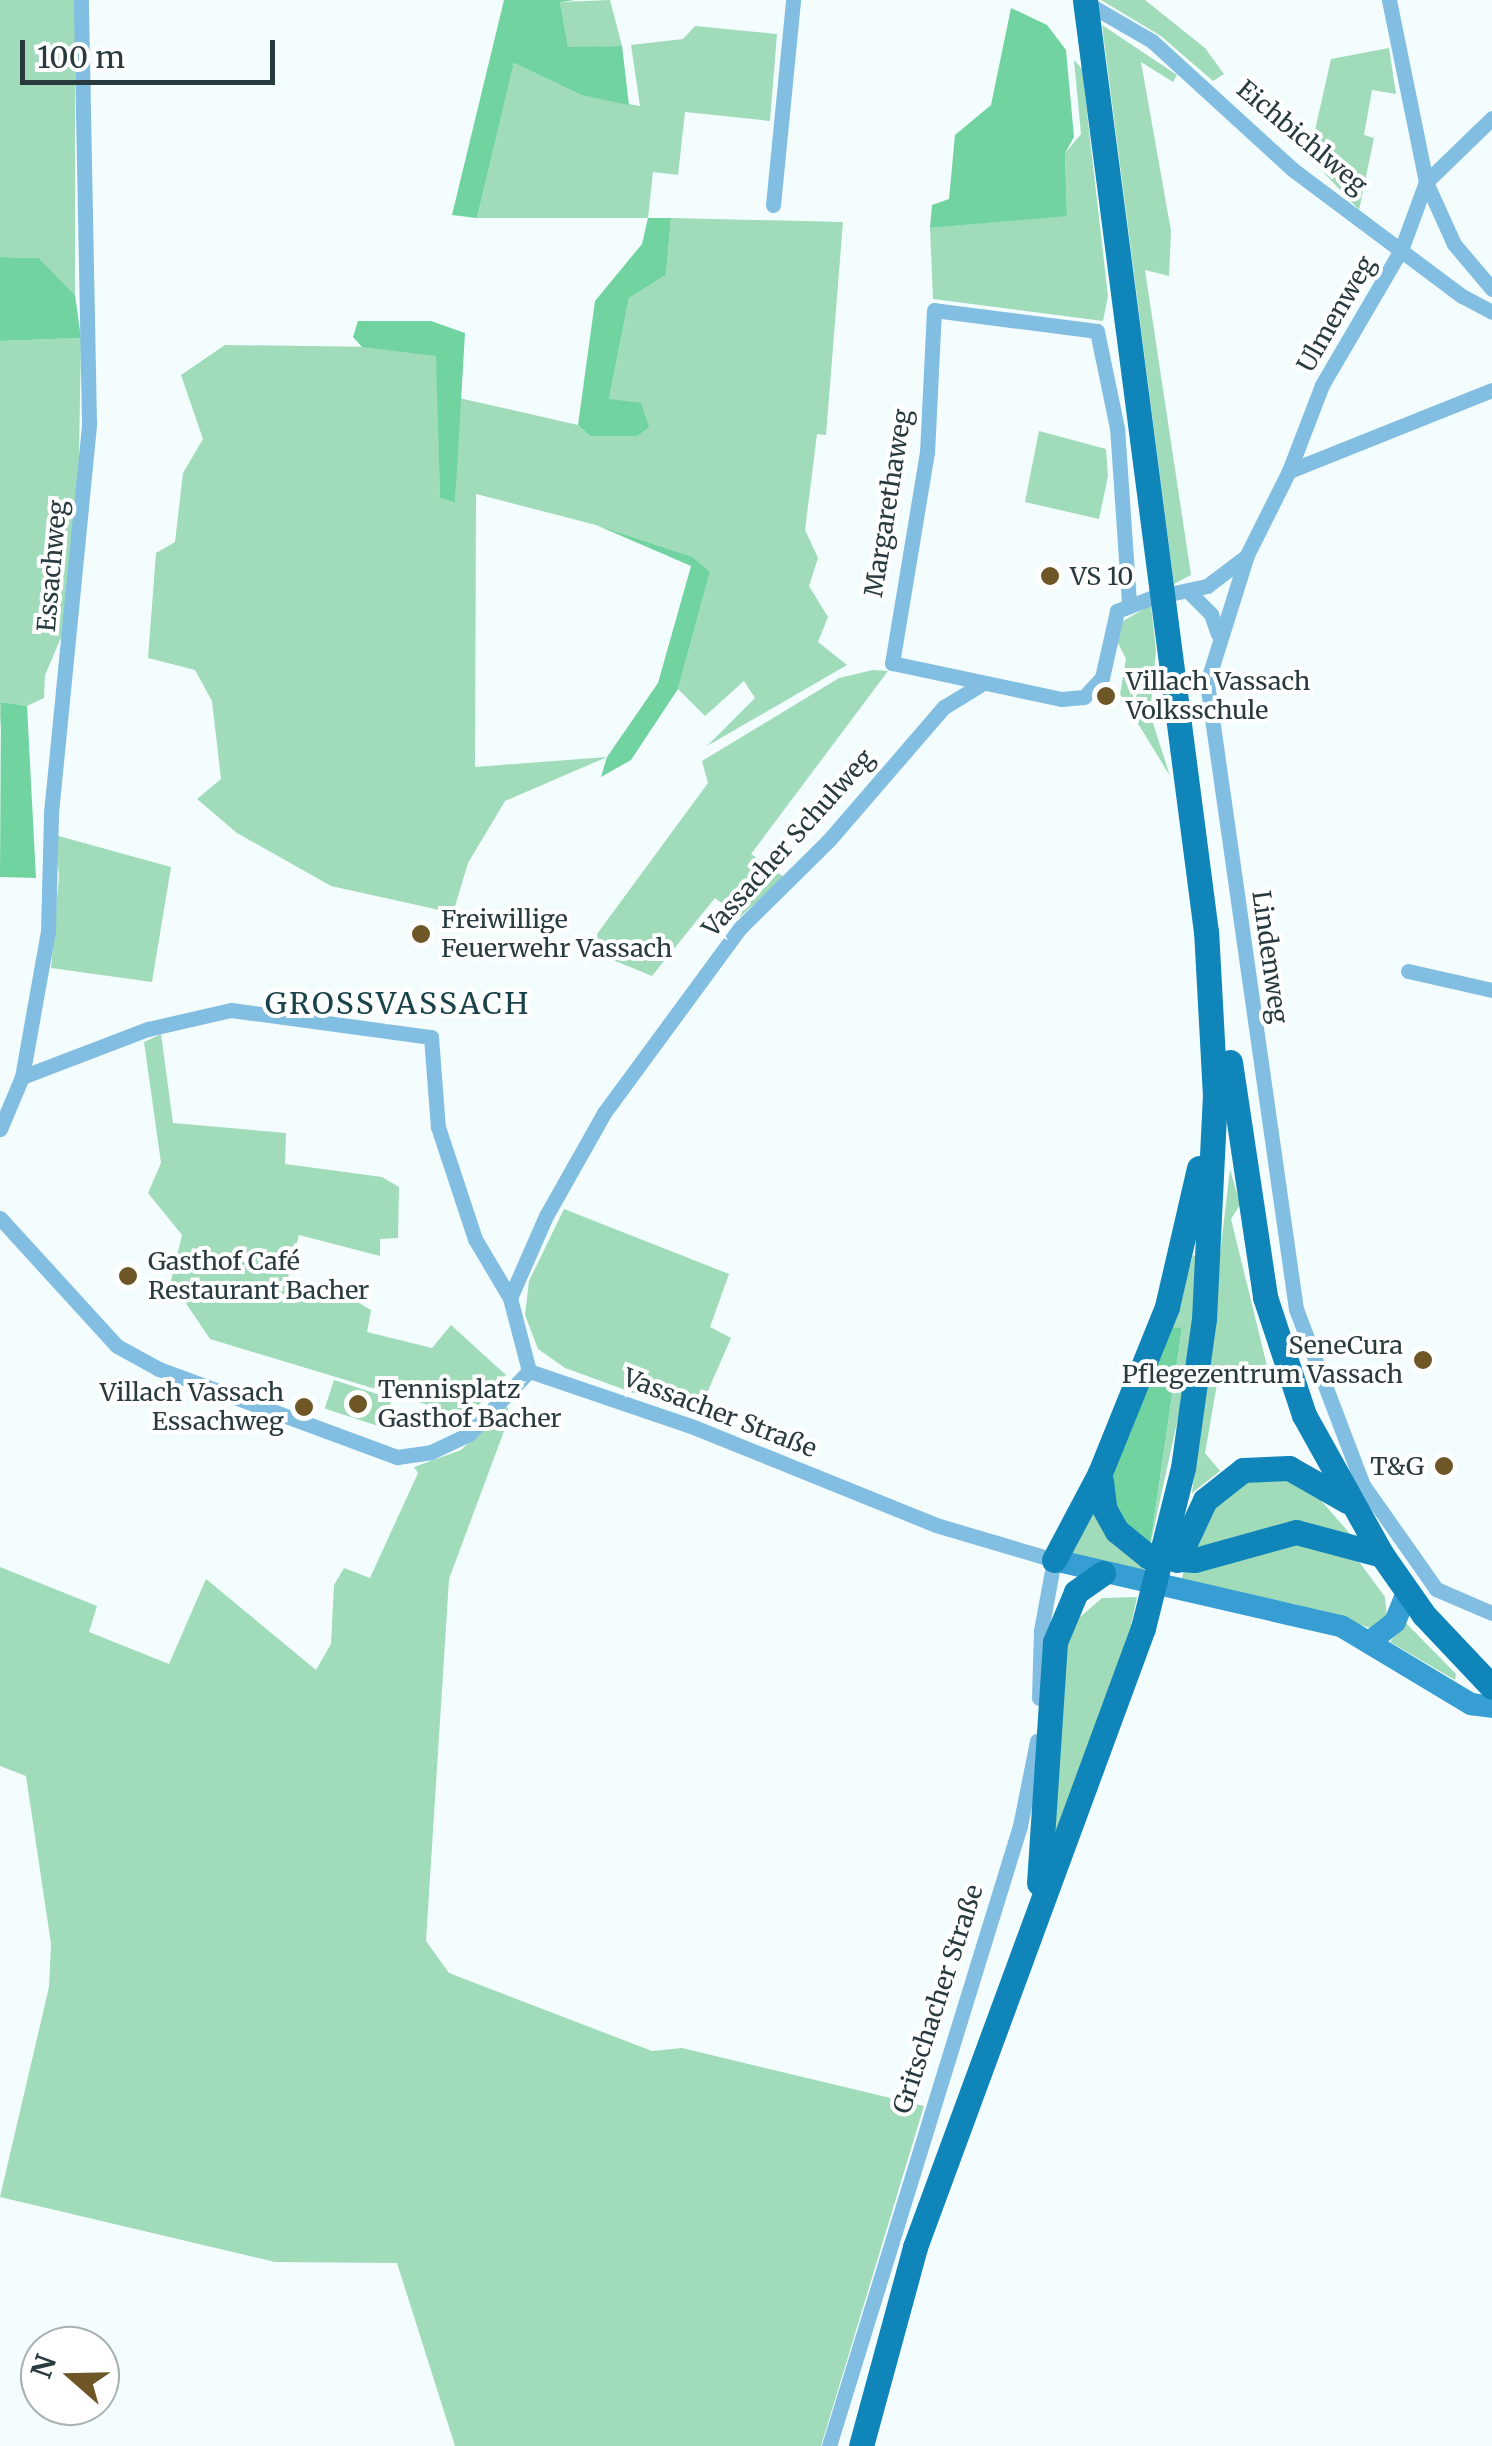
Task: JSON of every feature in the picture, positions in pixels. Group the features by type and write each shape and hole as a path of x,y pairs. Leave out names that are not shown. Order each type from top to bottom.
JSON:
{"main road":[{"path":"860,2446 914,2247 1154,1592 1174,1569 1204,1319 1215,1096 1206,932 1082,0"},
{"path":"1206,932 1222,961 1245,1186 1265,1297 1286,1366 1347,1501 1407,1592 1492,1687"},
{"path":"1054,1560 1100,1472 1172,1292 1199,1180 1201,1126 1215,1096"},
{"path":"1180,1520 1219,1484 1266,1465 1289,1468 1347,1501"},
{"path":"1100,1472 1104,1508 1117,1531 1149,1557 1195,1560 1296,1532 1382,1555"},
{"name":"Vassacher Straße","path":"1054,1560 1310,1616 1372,1640 1471,1704 1492,1708"},
{"path":"1036,1914 1055,1642 1076,1592 1104,1573"},
{"path":"1372,1640 1395,1622 1407,1592"}],"street":[{"name":"Essachweg","path":"0,1129 22,1076 48,931 51,813 89,423 81,0"},
{"path":"773,205 793,0"},
{"name":"Eichbichlweg","path":"1082,0 1137,31 1292,169 1492,312"},
{"path":"1389,0 1426,182 1454,244 1492,289"},
{"path":"1426,182 1492,118"},
{"name":"Ulmenweg","path":"1288,470 1322,385 1401,250 1426,182"},
{"name":"Margarethaweg","path":"980,685 892,663 927,452 934,310 1097,331 1120,455 1129,602"},
{"path":"1288,470 1492,390"},
{"name":"Lindenweg","path":"1288,470 1247,555 1218,634 1207,699 1296,1309 1364,1485 1436,1589 1492,1613"},
{"path":"1218,634 1212,614 1182,593 1247,555"},
{"path":"980,685 1084,697 1102,678 1110,622 1129,602 1153,597"},
{"name":"Vassacher Schulweg","path":"510,1298 546,1216 604,1114 740,928 829,840 944,707 980,685"},
{"path":"1408,972 1492,990"},
{"path":"0,1218 117,1346 158,1369 396,1457 431,1452 469,1434 529,1371 510,1298 475,1239 438,1126 431,1037 231,1010 148,1029 22,1076"},
{"name":"Vassacher Straße","path":"529,1371 696,1428 936,1524 1054,1560"},
{"name":"Gritschacher Straße","path":"829,2446 1020,1826 1034,1769 1041,1630 1054,1560"}],"green space":[{"path":"0,0 75,0 75,295 39,258 0,257"},
{"path":"504,0 575,0 560,2 568,47 622,46 629,105 581,95 514,63 477,218 452,215"},
{"path":"610,0 622,46 568,48 560,2"},
{"path":"1101,0 1145,0 1205,48 1224,74 1213,81 1161,36"},
{"path":"1011,8 1047,25 1066,50 1074,137 1065,153 1067,216 930,228 932,205 949,199 955,135 991,105"},
{"path":"1102,25 1177,75 1173,82 1141,62 1171,231 1169,276 1145,270 1191,575 1174,584"},
{"path":"695,26 777,34 770,121 685,112 678,175 653,172 648,218 477,218 514,63 581,95 640,106 631,45 683,39"},
{"path":"1389,48 1396,94 1372,90 1364,135 1374,138 1359,210 1309,157 1331,59"},
{"path":"1074,60 1082,69 1108,296 1103,321 933,299 930,228 1067,215 1065,153 1081,134"},
{"path":"648,218 671,218 666,275 629,298 609,399 641,403 649,427 637,436 590,436 578,425 595,301 642,244"},
{"path":"671,218 843,222 826,435 817,434 805,530 818,558 809,586 828,617 818,642 847,665 707,746 755,698 744,681 705,716 678,689 710,572 693,557 596,525 476,494 475,767 607,757 505,801 468,863 453,913 331,886 237,833 197,799 221,779 212,701 195,670 148,658 156,553 175,542 183,473 203,439 181,375 225,345 380,347 437,356 440,498 455,503 459,398 578,425 590,436 609,399 629,298 666,275"},
{"path":"0,257 39,258 75,295 81,338 0,341"},
{"path":"358,321 431,321 465,333 455,503 440,498 436,356 362,347 353,337"},
{"path":"81,338 78,517 69,619 45,675 44,698 27,706 2,702 0,729 0,341"},
{"path":"1039,431 1106,449 1108,476 1099,519 1025,502"},
{"path":"596,525 693,557 710,572 678,689 631,760 601,777 607,757 658,683 691,566"},
{"path":"1151,605 1156,651 1150,714 1170,776 1120,694 1126,659 1117,641 1123,621"},
{"path":"873,670 888,671 751,854 784,877 740,917 715,898 652,976 586,949 708,783 702,761 839,678"},
{"path":"1,702 27,706 36,878 0,877"},
{"path":"55,835 171,867 152,982 51,968 59,876"},
{"path":"161,1034 173,1123 286,1133 285,1164 382,1177 399,1187 398,1238 380,1239 380,1256 299,1235 287,1281 354,1300 371,1310 367,1332 432,1348 451,1325 506,1375 468,1417 210,1339 171,1281 182,1235 148,1193 161,1163 144,1042"},
{"path":"1230,1169 1240,1205 1231,1219 1268,1370 1256,1378 1220,1367 1205,1453 1220,1471 1192,1493"},
{"path":"564,1209 729,1274 710,1327 731,1338 697,1416 565,1368 538,1349 525,1315 529,1281"},
{"path":"1193,1255 1199,1257 1190,1363 1150,1546 1182,1329 1172,1327"},
{"path":"1172,1327 1182,1328 1150,1546 1127,1531 1113,1497 1114,1465"},
{"name":"Tennisplatz Gasthof Bacher","path":"334,1380 392,1399 383,1427 325,1409"},
{"path":"507,1406 510,1415 449,1579 426,1941 449,1973 652,2051 682,2048 924,2106 821,2446 455,2446 397,2263 275,2262 0,2197 49,1987 51,1944 26,1776 0,1766 0,1567 97,1606 89,1632 169,1664 206,1579 316,1670 331,1644 334,1585 344,1568 370,1578 418,1473 414,1467 461,1450"},
{"path":"1271,1475 1306,1483 1351,1535 1191,1553 1199,1522 1228,1486"},
{"path":"1093,1502 1145,1563 1142,1573 1070,1555"},
{"path":"1290,1542 1336,1548 1360,1563 1385,1597 1387,1618 1370,1628 1295,1604 1181,1582 1184,1569"},
{"path":"1137,1597 1130,1630 1048,1856 1062,1659 1072,1624 1102,1598"},
{"path":"1405,1622 1456,1674 1455,1680 1390,1642"}],"place":[{"name":"VS 10","path":"1050,576"},
{"name":"Villach Vassach Volksschule","path":"1106,696"},
{"name":"Freiwillige Feuerwehr Vassach","path":"421,934"},
{"name":"Gasthof Café Restaurant Bacher","path":"128,1276"},
{"name":"SeneCura Pflegezentrum Vassach","path":"1423,1360"},
{"name":"Tennisplatz Gasthof Bacher","path":"358,1404"},
{"name":"Villach Vassach Essachweg","path":"304,1407"},
{"name":"T&G","path":"1444,1466"}],"district":[{"name":"GROSSVASSACH","path":"398,1003"}]}
